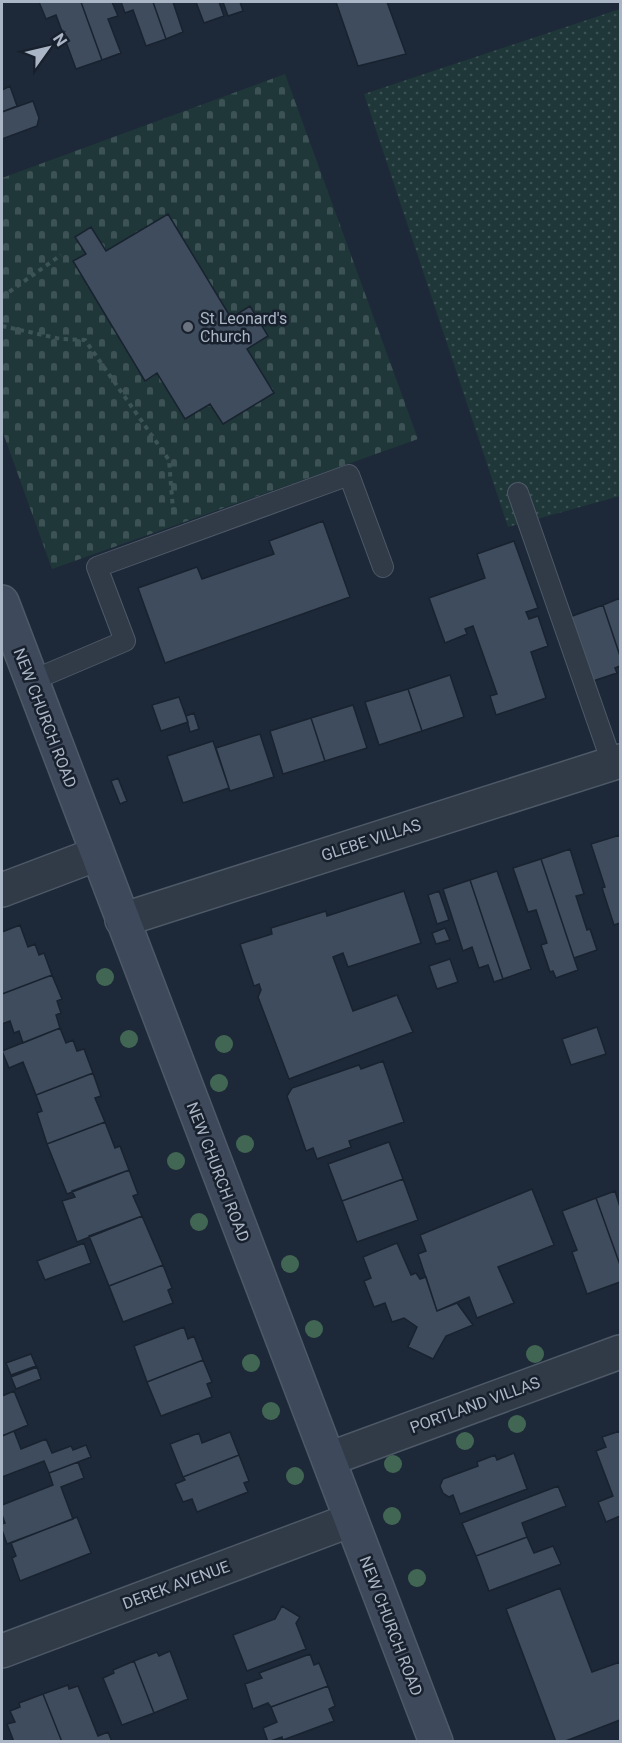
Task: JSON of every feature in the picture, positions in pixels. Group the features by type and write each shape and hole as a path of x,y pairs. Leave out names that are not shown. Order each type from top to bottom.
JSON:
{"main road":[{"name":"NEW CHURCH ROAD","path":"2,602 96,854 436,1742"}],"street":[{"name":"GLEBE VILLAS","path":"122,920 616,762"},
{"path":"2,890 96,854"},
{"name":"PORTLAND VILLAS","path":"329,1459 621,1352"},
{"name":"DEREK AVENUE","path":"2,1650 351,1520"}],"lane":[{"path":"31,681 125,641 98,567 349,475 383,567"},
{"path":"518,493 616,762"}],"path":[{"path":"2,297 61,255"},
{"path":"2,326 61,339 84,340 169,460 171,505 183,536"}],"green space":[{"path":"620,9 620,496 508,527 364,94"},
{"path":"285,74 418,439 52,569 2,430 2,178"}],"building":[{"path":"39,2 81,2 102,60 76,69 56,15 46,19"},
{"path":"81,2 112,2 118,16 108,19 121,53 102,60"},
{"path":"121,2 153,2 166,39 146,46 133,10 125,13"},
{"path":"153,2 173,2 183,32 166,39"},
{"path":"196,2 219,2 224,16 204,23"},
{"path":"223,2 240,2 243,11 228,16"},
{"path":"336,2 387,2 406,54 358,66"},
{"path":"10,86 17,106 2,112 2,90"},
{"path":"33,101 39,118 37,126 2,139 2,112"},
{"name":"St Leonard's Church","path":"168,214 231,318 250,306 268,336 247,349 274,393 223,424 210,404 185,419 157,373 145,381 73,261 86,254 75,237 91,227 106,251"},
{"path":"323,521 350,597 165,663 138,588 197,567 202,579 274,554 269,541"},
{"path":"514,541 538,608 526,612 529,619 538,616 548,646 531,652 546,698 496,715 490,696 497,694 473,626 465,629 467,634 445,643 429,598 485,578 477,554"},
{"path":"620,598 620,656 603,605"},
{"path":"603,605 620,656 620,666 615,668 617,673 587,683 564,619"},
{"path":"450,675 464,717 422,731 408,689"},
{"path":"408,689 422,731 379,745 365,702"},
{"path":"179,697 188,722 161,731 152,705"},
{"path":"353,705 367,748 325,761 311,718"},
{"path":"194,713 199,729 190,732 186,716"},
{"path":"311,718 325,761 283,774 270,731"},
{"path":"260,734 274,777 230,791 216,748"},
{"path":"213,741 229,788 183,803 167,756"},
{"path":"118,778 127,801 120,804 111,781"},
{"path":"620,835 620,923 614,925 591,844"},
{"path":"570,849 584,894 576,896 587,930 590,929 597,950 574,958 541,859"},
{"path":"541,859 578,970 556,978 553,971 550,972 541,945 547,943 536,910 528,912 513,868"},
{"path":"497,871 531,969 503,979 470,880"},
{"path":"470,880 503,979 494,982 488,965 479,968 472,947 463,951 443,889"},
{"path":"404,891 421,943 348,967 343,953 333,957 353,1011 397,995 413,1032 289,1079 258,997 261,990 259,984 254,986 240,944 272,934 271,928 326,911 327,916"},
{"path":"439,891 449,920 437,924 428,895"},
{"path":"20,925 28,947 35,944 39,955 44,953 52,975 2,994 2,932"},
{"path":"445,928 450,940 436,944 432,933"},
{"path":"450,959 458,982 437,989 429,966"},
{"path":"52,975 62,999 57,1001 61,1013 56,1015 60,1028 23,1043 19,1031 14,1033 10,1021 2,1024 2,994"},
{"path":"597,1027 606,1054 571,1065 562,1039"},
{"path":"60,1028 66,1043 73,1040 77,1051 84,1049 93,1073 36,1095 23,1062 9,1068 2,1051"},
{"path":"383,1061 404,1122 349,1141 351,1147 317,1159 313,1148 306,1151 287,1096 292,1088 359,1065 361,1069"},
{"path":"93,1073 101,1096 95,1098 105,1122 47,1144 37,1113 42,1111 36,1095"},
{"path":"105,1122 115,1148 120,1146 129,1170 67,1194 47,1144"},
{"path":"389,1142 403,1179 342,1201 328,1164"},
{"path":"129,1170 138,1194 133,1196 142,1216 77,1242 62,1201 75,1197 72,1191"},
{"path":"403,1179 418,1220 357,1242 342,1201"},
{"path":"532,1189 554,1245 498,1267 514,1303 477,1318 469,1297 437,1311 418,1254 426,1251 420,1235"},
{"path":"615,1191 620,1207 620,1265 596,1198"},
{"path":"596,1198 620,1265 620,1282 587,1294 572,1252 577,1250 562,1211"},
{"path":"142,1216 163,1265 109,1286 89,1236"},
{"path":"84,1243 91,1263 45,1280 37,1261"},
{"path":"397,1243 411,1275 416,1273 420,1279 426,1277 437,1311 457,1303 473,1325 446,1336 433,1359 408,1347 417,1327 404,1318 392,1322 385,1303 374,1307 364,1281 371,1278 363,1257"},
{"path":"163,1265 172,1288 168,1290 173,1303 123,1322 109,1286"},
{"path":"184,1327 188,1339 194,1336 203,1360 147,1382 134,1346"},
{"path":"31,1354 36,1366 11,1375 6,1363"},
{"path":"203,1360 212,1382 207,1384 212,1397 161,1416 147,1382"},
{"path":"37,1367 41,1379 16,1389 11,1377"},
{"path":"14,1391 28,1425 2,1436 2,1396"},
{"path":"14,1431 21,1449 46,1439 52,1453 71,1446 73,1450 86,1445 91,1457 49,1473 44,1461 2,1477 2,1436"},
{"path":"620,1431 620,1516 606,1522 598,1502 613,1496 596,1451 606,1447 602,1437"},
{"path":"230,1432 239,1455 183,1477 170,1444 199,1433 202,1443"},
{"path":"514,1453 527,1489 460,1514 453,1495 449,1497 443,1493 440,1486 443,1479 478,1466 477,1462 495,1455 497,1460"},
{"path":"239,1455 249,1481 244,1483 248,1492 197,1512 192,1499 183,1502 175,1484 185,1480 183,1477"},
{"path":"78,1462 84,1478 61,1487 73,1519 7,1544 2,1530 2,1524 5,1523 2,1505 53,1485 49,1473"},
{"path":"558,1486 566,1506 522,1523 527,1537 476,1556 462,1523"},
{"path":"77,1517 91,1553 20,1581 12,1558 16,1556 11,1543"},
{"path":"527,1537 534,1553 553,1546 561,1564 489,1591 476,1556"},
{"path":"560,1588 592,1672 620,1662 620,1720 563,1742 556,1742 506,1609"},
{"path":"282,1606 300,1617 296,1623 306,1649 247,1671 233,1635 275,1619"},
{"path":"170,1651 188,1699 154,1713 134,1661 157,1652 159,1656"},
{"path":"310,1654 314,1665 319,1663 328,1686 271,1707 268,1703 253,1709 245,1684 262,1678 259,1673"},
{"path":"134,1661 154,1713 122,1725 103,1678 114,1673 113,1670"},
{"path":"68,1685 69,1689 78,1686 98,1736 108,1732 112,1742 62,1742 43,1694"},
{"path":"328,1686 335,1706 329,1709 334,1721 283,1740 282,1737 268,1742 263,1728 277,1722 271,1707"},
{"path":"43,1694 62,1742 14,1742 7,1724 15,1722 10,1711 20,1707 19,1703"}],"place":[{"name":"St Leonard's Church","path":"188,327"}]}
